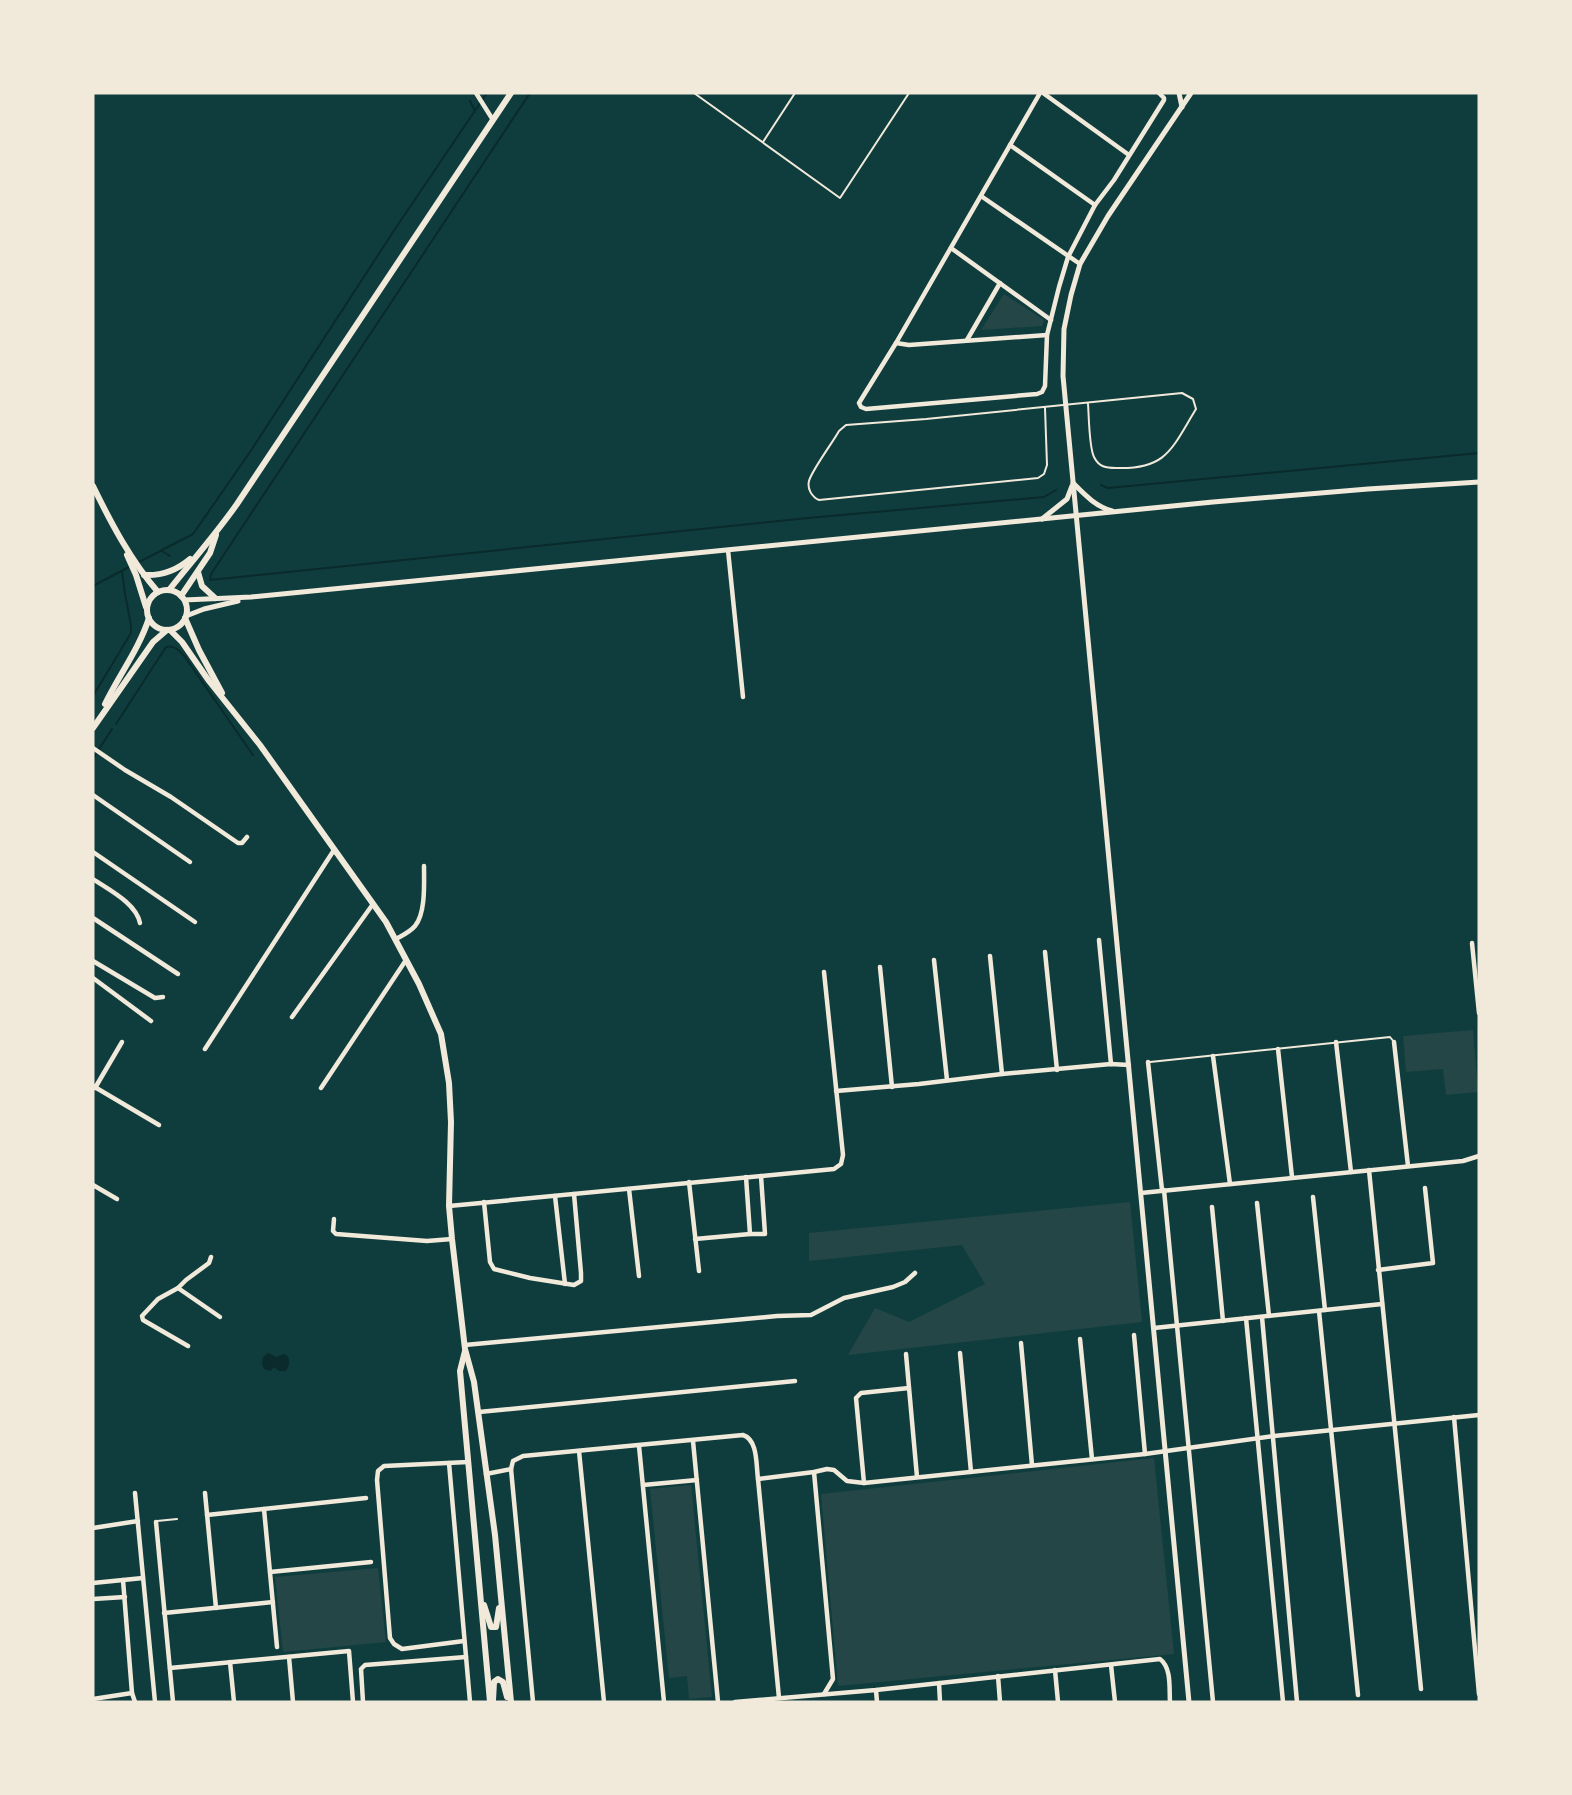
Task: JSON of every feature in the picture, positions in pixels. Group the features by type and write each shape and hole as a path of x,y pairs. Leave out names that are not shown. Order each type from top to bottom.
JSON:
{"main road":[{"path":"144,575 159,576 172,571 186,563 217,534 512,93"},
{"path":"93,486 136,575 149,618 153,624 168,630 182,642 373,903 407,959 441,1034 449,1083 449,1206 452,1239 465,1347 479,1412 500,1581 510,1702"},
{"path":"182,598 210,553 217,534"},
{"path":"121,540 158,592"},
{"path":"147,608 150,598 158,592 169,590 204,546"},
{"path":"198,572 202,586 215,597"},
{"path":"93,728 153,642 168,630 179,626 185,617 187,610 182,598 169,590"},
{"path":"185,617 228,704"},
{"path":"99,719 117,680 142,637 149,618"},
{"path":"465,1347 460,1371 470,1462 478,1581 492,1702"},
{"path":"478,1581 489,1625 494,1628 498,1623 500,1581"},
{"path":"492,1702 494,1682 498,1679 503,1682 510,1702"}],"street":[{"path":"1129,155 1042,93 859,403 861,407 866,409 1042,392 1045,386 1047,335 1068,257 1095,205 1129,155 1164,100 1161,94"},
{"path":"1179,93 1181,107"},
{"path":"1189,1702 1063,376 1064,329 1080,264 1108,216 1191,93"},
{"path":"477,94 493,120"},
{"path":"1010,145 1095,205"},
{"path":"981,196 1080,264"},
{"path":"951,247 1051,320"},
{"path":"967,341 1000,283"},
{"path":"896,343 909,345 1047,335"},
{"path":"182,598 251,597 1356,489 1479,482"},
{"path":"1074,487 1104,509 1115,512"},
{"path":"1042,519 1067,499 1074,487"},
{"path":"728,550 743,697"},
{"path":"185,617 204,609 251,597"},
{"path":"93,748 238,843 242,843 247,837"},
{"path":"93,795 190,862"},
{"path":"205,1049 334,849"},
{"path":"93,852 195,922"},
{"path":"396,939 418,922 424,888 424,866"},
{"path":"93,879 127,903 138,915 140,923"},
{"path":"292,1017 373,903"},
{"path":"93,918 178,974"},
{"path":"1099,940 1111,1065"},
{"path":"1472,943 1479,1013"},
{"path":"1045,952 1057,1070"},
{"path":"990,956 1002,1074"},
{"path":"321,1088 407,959"},
{"path":"934,960 947,1080"},
{"path":"93,961 155,998 163,997"},
{"path":"880,967 891,1087"},
{"path":"449,1206 834,1169 841,1164 843,1155 824,972"},
{"path":"93,978 151,1021"},
{"path":"122,1042 94,1087 159,1125"},
{"path":"1336,1042 1351,1172"},
{"path":"1394,1042 1408,1166"},
{"path":"1278,1049 1292,1177"},
{"path":"1213,1056 1230,1184"},
{"path":"1148,1062 1177,1325 1213,1702"},
{"path":"836,1091 1002,1074 1129,1065"},
{"path":"1141,1193 1463,1161 1479,1156"},
{"path":"1369,1170 1420,1689"},
{"path":"695,1239 765,1234 761,1176"},
{"path":"746,1177 750,1234"},
{"path":"689,1182 699,1271"},
{"path":"93,1185 117,1199"},
{"path":"1378,1270 1433,1263 1425,1188"},
{"path":"629,1189 639,1276"},
{"path":"484,1202 490,1262 494,1269 574,1285 581,1281 574,1194"},
{"path":"555,1196 565,1284"},
{"path":"1313,1197 1331,1430 1357,1695"},
{"path":"1257,1203 1269,1316"},
{"path":"1212,1207 1223,1321"},
{"path":"334,1219 335,1234 427,1241 452,1239"},
{"path":"187,1346 143,1320 142,1316 158,1299 178,1288 209,1263 211,1257"},
{"path":"465,1347 766,1317 811,1315 844,1298 893,1287 905,1282 915,1273"},
{"path":"178,1288 220,1317"},
{"path":"1154,1328 1382,1304"},
{"path":"1262,1317 1297,1702"},
{"path":"1246,1318 1283,1702"},
{"path":"1134,1335 1145,1454"},
{"path":"1080,1339 1092,1459"},
{"path":"1020,1343 1032,1465"},
{"path":"960,1353 971,1472"},
{"path":"906,1354 917,1477"},
{"path":"479,1412 795,1381"},
{"path":"864,1483 857,1395 909,1388"},
{"path":"758,1479 827,1469 834,1470 853,1483 864,1483 1479,1415"},
{"path":"1454,1417 1479,1694"},
{"path":"533,1702 511,1469 513,1461 523,1456 743,1435 749,1437 753,1443 758,1479 779,1698"},
{"path":"693,1441 719,1702"},
{"path":"639,1446 664,1702"},
{"path":"579,1451 604,1702"},
{"path":"464,1641 402,1648 390,1638 377,1480 378,1471 384,1466 470,1462"},
{"path":"449,1463 470,1702"},
{"path":"486,1474 511,1469"},
{"path":"814,1472 833,1679 824,1695"},
{"path":"643,1485 697,1480"},
{"path":"135,1493 155,1702"},
{"path":"205,1493 216,1608"},
{"path":"208,1516 366,1498"},
{"path":"264,1509 277,1647"},
{"path":"93,1528 138,1521"},
{"path":"156,1522 173,1702"},
{"path":"270,1572 371,1562"},
{"path":"93,1583 143,1578"},
{"path":"123,1580 132,1693 135,1702"},
{"path":"93,1599 125,1597"},
{"path":"164,1613 273,1602"},
{"path":"170,1668 349,1651 354,1702"},
{"path":"289,1657 293,1702"},
{"path":"363,1702 361,1670 365,1665 466,1657"},
{"path":"735,1702 1160,1660 1165,1662 1167,1668 1170,1702"},
{"path":"230,1662 234,1702"},
{"path":"1111,1665 1115,1702"},
{"path":"1055,1670 1058,1702"},
{"path":"998,1676 1000,1702"},
{"path":"939,1683 940,1702"},
{"path":"876,1690 877,1702"},
{"path":"93,1699 132,1693"},
{"path":"815,1695 816,1702"}],"lane":[{"path":"694,93 841,198 909,93"},
{"path":"762,142 795,93"},
{"path":"1045,408 1047,465 1044,474 1038,478 819,500 814,498 810,491 809,481 839,431 846,425 1182,393 1192,399 1196,410 1167,455 1158,462 1135,469 1104,468 1092,452 1088,404"},
{"path":"1148,1062 1390,1037 1394,1042"},
{"path":"156,1522 177,1519"}],"shaded area":[{"path":"1004,294 1044,320 1042,326 981,330"},
{"path":"1473,1030 1478,1092 1446,1095 1443,1069 1406,1072 1403,1036"},
{"path":"1130,1202 1142,1322 848,1355 875,1308 909,1322 985,1284 962,1245 809,1261 809,1233"},
{"path":"268,1353 276,1357 284,1354 288,1357 286,1371 279,1371 274,1367 270,1371 264,1369 263,1357"},
{"path":"1154,1458 1174,1654 838,1686 821,1494"},
{"path":"691,1485 712,1697 689,1699 687,1676 669,1678 650,1489"},
{"path":"378,1568 386,1642 283,1652 275,1577"}],"waterway":[{"path":"139,562 193,534 487,93"},
{"path":"530,93 211,574 210,580 808,518 1044,497 1056,490"},
{"path":"470,101 474,109"},
{"path":"1101,485 1108,488 1479,453"},
{"path":"162,551 170,556"},
{"path":"93,586 129,567"},
{"path":"93,696 131,633 122,571"},
{"path":"116,724 166,647 172,647 185,657 253,755"},
{"path":"99,749 112,729"},
{"path":"93,759 96,754"}]}
